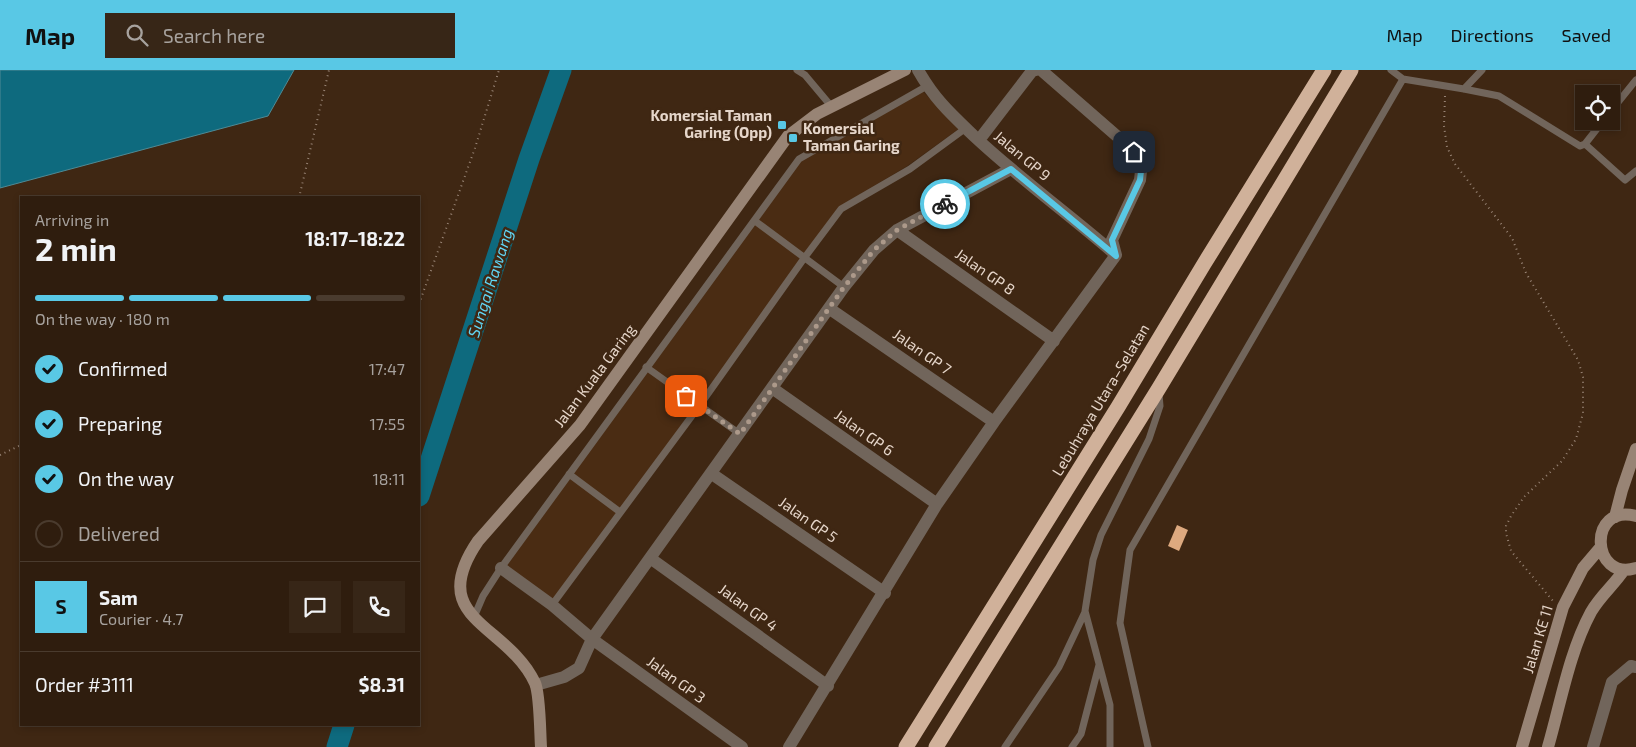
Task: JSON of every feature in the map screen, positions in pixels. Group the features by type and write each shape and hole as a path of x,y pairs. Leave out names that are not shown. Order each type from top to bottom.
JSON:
{"highway":[{"name":"Lebuhraya Utara–Selatan","path":"906,747 1118,407 1324,70"},
{"path":"936,747 1159,388 1351,70"}],"street":[{"name":"Jalan Kuala Garing","path":"541,747 536,684 522,659 474,617 466,608 461,596 459,583 468,557 478,541 580,425 788,136 804,122 831,106 904,70"},
{"name":"Jalan GP 9","path":"918,70 939,103 1011,169 1116,256"},
{"path":"979,140 1032,71 1036,70"},
{"path":"790,747 885,593 937,504 994,422 1116,256 1112,240 1140,180 1142,162 1134,152 1041,70"},
{"path":"536,684 564,677 579,668 592,639 712,474 844,287 874,250 897,230 1011,169"},
{"name":"Jalan GP 8","path":"897,230 1054,341"},
{"name":"Jalan GP 7","path":"830,309 994,422"},
{"name":"Jalan GP 6","path":"772,388 937,504"},
{"path":"1615,517 1624,482 1636,449"},
{"name":"Jalan GP 5","path":"712,474 885,593"},
{"path":"1632,571 1613,566 1605,558 1600,548 1601,534 1609,521 1615,517 1622,515 1636,516"},
{"name":"Jalan KE 11","path":"1522,747 1563,607 1583,568 1600,548"},
{"name":"Jalan GP 4","path":"650,558 828,686"},
{"name":"Jalan GP 3","path":"500,568 552,605 592,639 742,747"},
{"path":"1548,747 1580,636 1596,604 1617,580 1632,571"},
{"path":"1593,747 1612,682 1634,667"}],"lane":[{"path":"797,70 805,76 831,106"},
{"path":"1391,70 1403,79 1498,96 1580,146 1585,144 1596,130"},
{"path":"1464,89 1482,70"},
{"path":"1148,747 1120,623 1130,550 1403,79"},
{"path":"1620,100 1636,80"},
{"path":"474,617 483,596 500,568 799,159 927,86"},
{"path":"552,605 700,406 841,209 910,169 966,128"},
{"path":"1585,144 1625,180 1636,171"},
{"path":"755,221 844,287"},
{"path":"646,367 740,434"},
{"path":"1005,747 1059,667 1085,611 1093,560 1100,534 1153,431 1160,406 1159,388"},
{"path":"569,474 620,512"},
{"path":"1085,611 1110,705 1110,747"},
{"path":"1072,747 1081,734 1099,665"}],"path":[{"path":"299,196 329,70"},
{"path":"420,301 475,148 499,70"},
{"path":"1446,86 1444,126 1447,147 1455,164 1509,233 1526,273 1578,360 1583,378 1583,413 1576,439 1562,461 1524,497 1506,526 1507,542 1519,562 1553,601 1563,607"},
{"path":"0,455 20,445"}],"shaded area":[{"path":"923,92 960,128 907,166 839,207 693,411 552,600 506,566 801,161"}],"water":[{"path":"0,70 294,70 268,116 0,188"}],"building":[{"path":"1177,525 1188,530 1179,551 1168,546"}],"waterway":[{"name":"Sungai Rawang","path":"420,493 529,159 561,70"},
{"name":"Sungai Rawang","path":"337,747 344,726"}],"way so far":[{"path":"686,396 740,434 844,287 874,250 897,230 945,204"}],"place":[{"name":"Komersial Taman Garing (Opp)","path":"782,125"},
{"name":"Komersial Taman Garing","path":"793,138"}],"route":[{"path":"945,204 1011,169 1116,256 1112,240 1140,180 1142,162 1134,152"}]}
